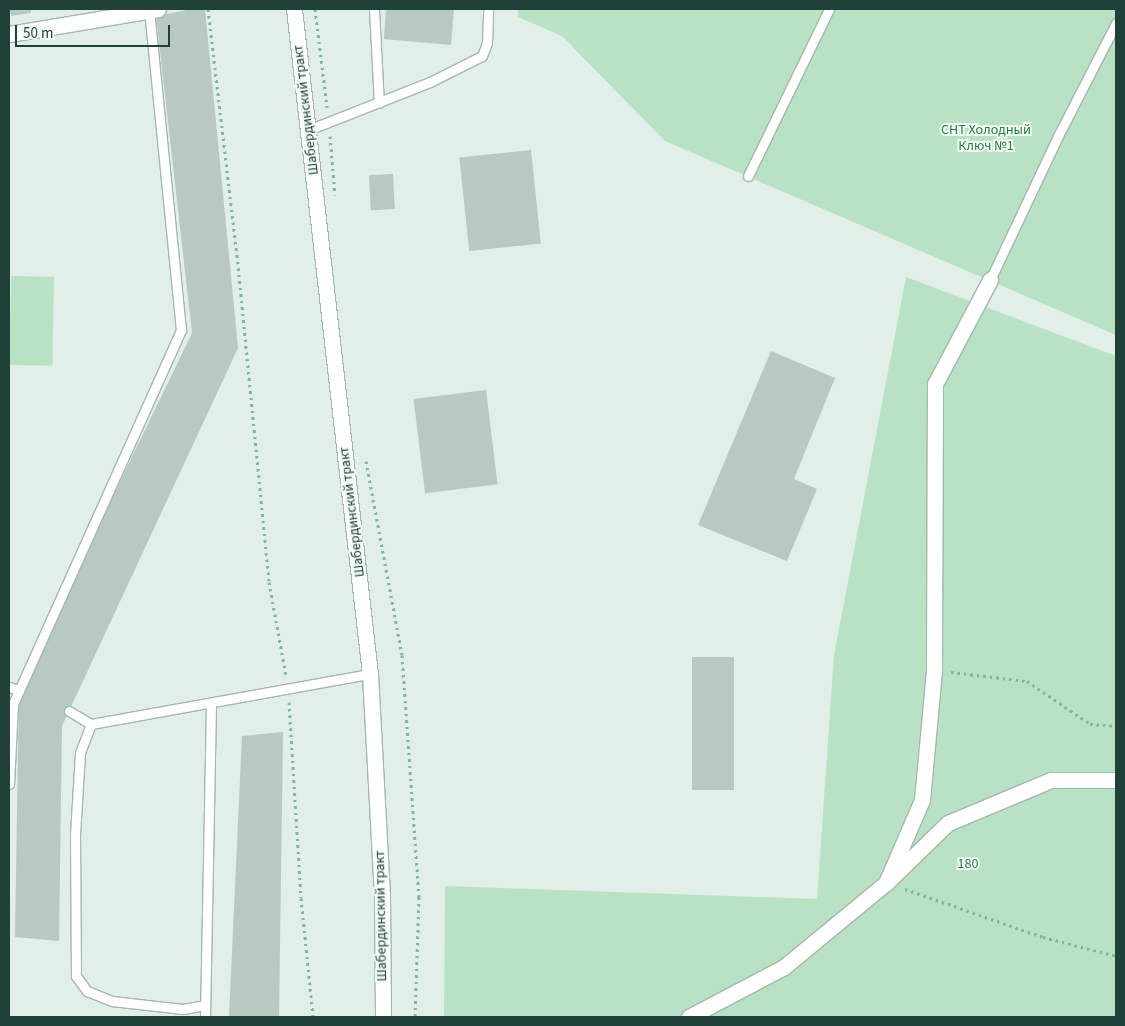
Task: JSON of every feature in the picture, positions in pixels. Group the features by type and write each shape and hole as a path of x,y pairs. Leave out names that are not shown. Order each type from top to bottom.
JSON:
{"street":[{"name":"Шабердинский тракт","path":"294,9 370,674 382,898 383,1017"},
{"path":"9,34 154,10"},
{"path":"886,883 922,800 934,670 934,384 990,280"},
{"path":"689,1017 784,967 886,883 948,823 1052,780 1116,780"}],"lane":[{"path":"374,9 379,103"},
{"path":"308,130 329,124 379,103 482,56 487,43 488,9"},
{"path":"748,176 829,9"},
{"path":"9,784 13,704 181,330 154,10"},
{"path":"990,280 1058,136 1116,23"},
{"path":"69,711 91,724 211,705 370,674"},
{"path":"9,687 20,690"},
{"path":"205,1017 211,705"},
{"path":"91,724 80,753 75,835 76,976 87,991 112,1002 183,1009 205,1005"}],"path":[{"path":"208,9 237,255 269,582 288,690 301,898 313,1017"},
{"path":"315,9 329,124 335,198"},
{"path":"364,452 376,530 402,655 419,897 415,1017"},
{"path":"934,670 1027,681 1090,724 1116,726"},
{"path":"886,883 1043,937 1116,956"}],"green space":[{"name":"СНТ Холодный Ключ №1","path":"518,9 1116,9 1116,335 665,141 562,36 518,17"},
{"path":"11,276 54,277 52,366 9,365"},
{"name":"180","path":"906,277 1116,356 1116,1017 444,1017 445,886 817,899 834,655"}],"building":[{"path":"10,9 31,9 31,13 11,16"},
{"path":"192,9 205,9 238,348 62,726 59,941 15,937 19,690 192,333 156,16"},
{"path":"386,9 454,9 451,45 384,39"},
{"path":"531,150 541,243 469,251 459,158"},
{"path":"393,174 395,209 371,210 369,175"},
{"path":"771,351 835,378 794,479 817,489 787,561 698,525"},
{"path":"486,390 498,484 425,493 414,399"},
{"path":"692,657 734,657 734,790 692,790"},
{"path":"283,732 279,1017 229,1017 242,736"}]}
